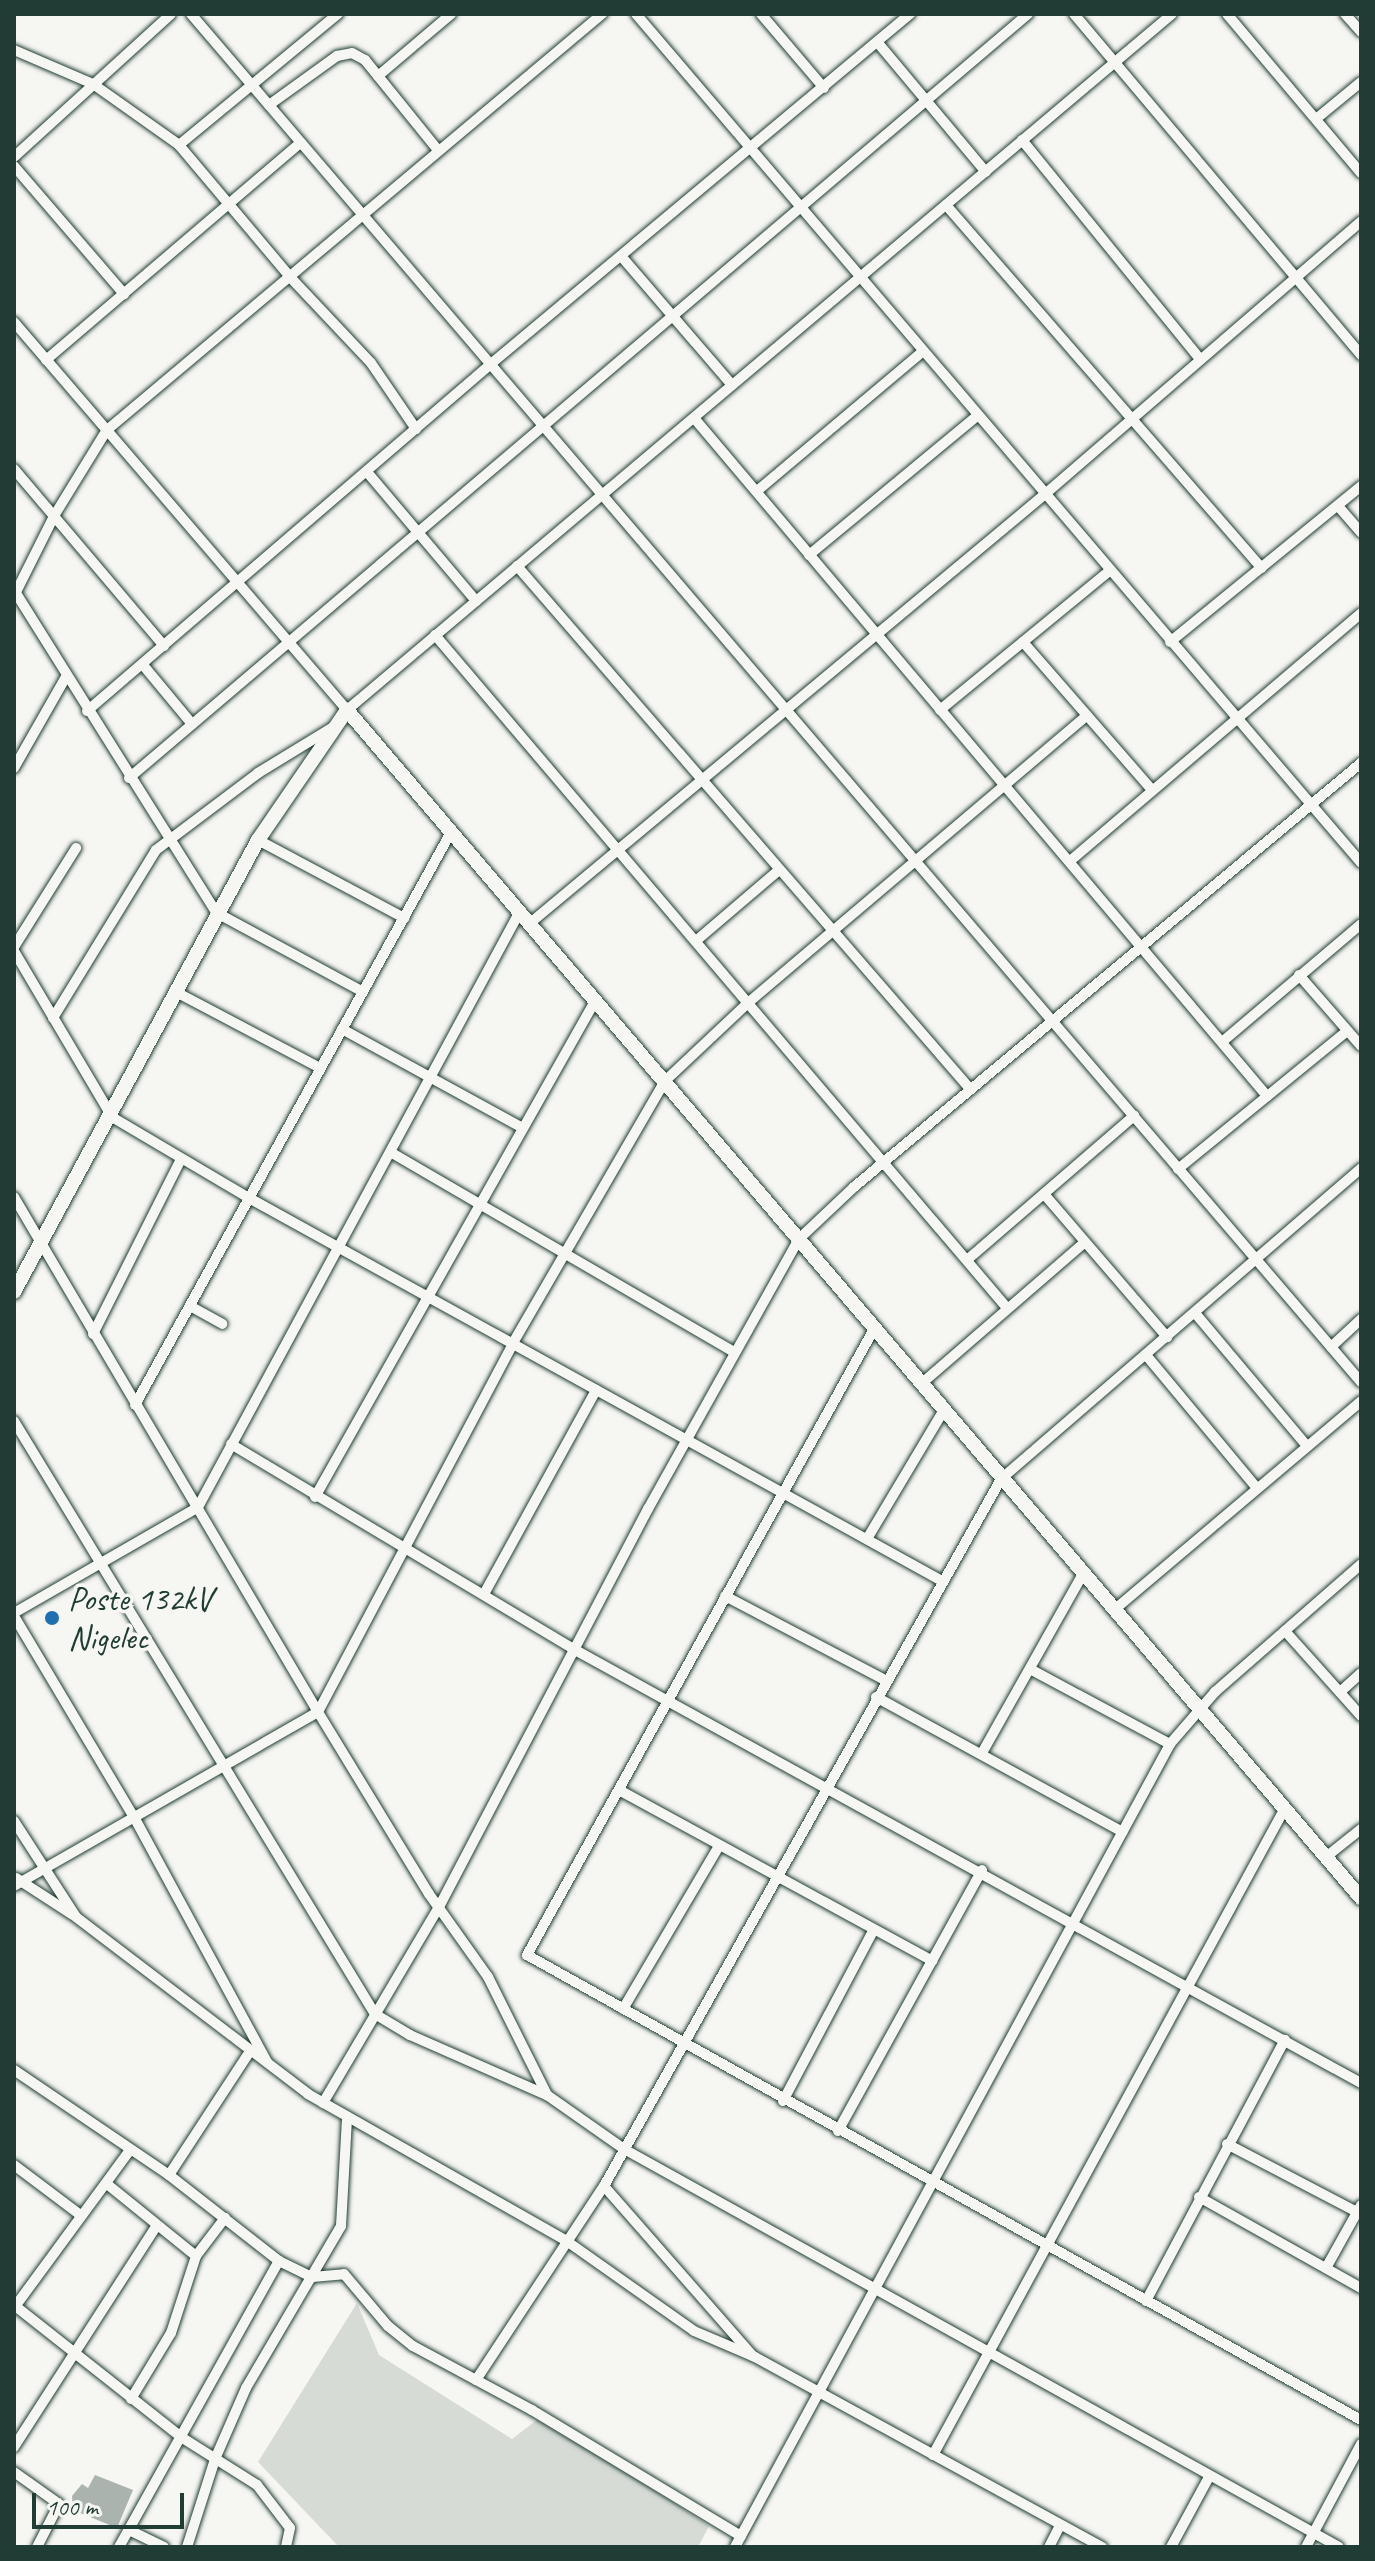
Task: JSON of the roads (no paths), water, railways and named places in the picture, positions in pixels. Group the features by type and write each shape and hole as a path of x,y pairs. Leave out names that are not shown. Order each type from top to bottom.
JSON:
{"street":[{"path":"14,157 171,14"},
{"path":"191,14 1361,1382"},
{"path":"179,145 338,14"},
{"path":"378,76 451,14"},
{"path":"363,992 217,913 167,840 15,593 54,516 107,430 602,14"},
{"path":"636,14 748,151 1361,863"},
{"path":"761,14 824,88"},
{"path":"87,711 492,363 910,14"},
{"path":"129,778 797,207 1028,14"},
{"path":"1074,14 1293,280 1361,355"},
{"path":"15,1289 112,1117 258,840 347,710 1172,14"},
{"path":"1227,14 1361,173"},
{"path":"1345,14 1361,32"},
{"path":"878,43 986,172"},
{"path":"14,50 93,84 179,145 290,277 371,363 416,429"},
{"path":"269,105 345,53 359,55 438,150"},
{"path":"1316,119 1361,82"},
{"path":"1022,140 1200,359"},
{"path":"46,360 301,142"},
{"path":"14,166 124,294"},
{"path":"946,205 1262,568"},
{"path":"270,2067 134,1817 14,1614 198,1507 432,1078 524,919 702,782 1044,495 1361,221"},
{"path":"621,256 732,385"},
{"path":"14,322 1361,1898"},
{"path":"757,491 923,351"},
{"path":"809,555 978,415"},
{"path":"694,418 1267,1096"},
{"path":"14,469 164,646"},
{"path":"367,472 476,601"},
{"path":"1170,642 1361,486"},
{"path":"1338,506 1361,532"},
{"path":"517,566 971,1090"},
{"path":"940,710 1109,571"},
{"path":"1070,861 1361,613"},
{"path":"435,635 620,848 1007,1308"},
{"path":"1023,642 1152,790"},
{"path":"143,665 192,724"},
{"path":"14,768 66,677"},
{"path":"16,1881 318,1712 401,1548 513,1343 664,1082 749,1002 1087,715"},
{"path":"53,1018 141,869 167,840 335,725"},
{"path":"323,2103 439,1907 686,1441 799,1239 1141,944 1361,763"},
{"path":"135,1405 451,832"},
{"path":"258,840 404,918"},
{"path":"76,848 14,949 112,1117 249,1198 940,1580"},
{"path":"697,940 779,870"},
{"path":"1222,1042 1361,924"},
{"path":"1299,975 1361,1046"},
{"path":"176,992 320,1068"},
{"path":"315,1497 595,1001"},
{"path":"342,1029 523,1128"},
{"path":"1178,1169 1347,1031"},
{"path":"967,1260 1134,1116"},
{"path":"392,1153 734,1352"},
{"path":"93,1334 181,1159"},
{"path":"476,2380 604,2186 940,1580 1001,1479 1361,1168"},
{"path":"1044,1194 1167,1337"},
{"path":"14,1197 318,1712 439,1907 488,1977 547,2095"},
{"path":"921,1384 1085,1242"},
{"path":"190,1306 222,1324"},
{"path":"1195,1313 1307,1446"},
{"path":"1331,1347 1361,1319"},
{"path":"874,1329 527,1955 783,2101 1361,2420"},
{"path":"1146,1355 1257,1488"},
{"path":"484,1594 596,1390"},
{"path":"1114,1610 1361,1401"},
{"path":"867,1539 944,1410"},
{"path":"14,1421 375,2014 410,2035 547,2095 624,2149 1339,2547"},
{"path":"231,1444 577,1651 982,1870 1361,2083"},
{"path":"14,2070 169,2175 279,2261 312,2277 344,2274 398,2335 738,2542 816,2391 1170,1744 1198,1709 1361,1564"},
{"path":"982,1753 1083,1574"},
{"path":"725,1596 885,1680"},
{"path":"1285,1631 1361,1716"},
{"path":"1030,1669 1170,1744"},
{"path":"1340,1692 1361,1673"},
{"path":"876,1697 1123,1832"},
{"path":"619,1790 932,1961"},
{"path":"933,2455 1185,1984 1285,1808"},
{"path":"14,1821 76,1917"},
{"path":"1326,1857 1361,1829"},
{"path":"623,2009 719,1846"},
{"path":"838,2131 982,1870"},
{"path":"16,1881 76,1917 270,2067 323,2103 568,2242 674,2319 755,2357 1102,2547"},
{"path":"783,2101 873,1931"},
{"path":"1146,2301 1285,2040"},
{"path":"169,2175 250,2051"},
{"path":"187,2547 215,2459 246,2388 341,2226 347,2118"},
{"path":"1227,2144 1359,2208 1326,2268"},
{"path":"130,2150 107,2184 79,2214 14,2307 74,2357 181,2437 257,2485 280,2512 292,2533 286,2547"},
{"path":"14,2165 79,2214"},
{"path":"107,2184 156,2227 196,2256"},
{"path":"604,2186 755,2357"},
{"path":"1199,2197 1361,2288"},
{"path":"131,2399 171,2333 196,2256 225,2218"},
{"path":"14,2447 156,2227"},
{"path":"119,2547 279,2261"},
{"path":"1306,2547 1361,2444"},
{"path":"14,2472 59,2504 37,2547"},
{"path":"1171,2547 1209,2477"},
{"path":"1049,2547 1060,2525"},
{"path":"129,2530 164,2547"}],"place":[{"name":"Poste 132kV Nigelec","path":"52,1618"}]}
